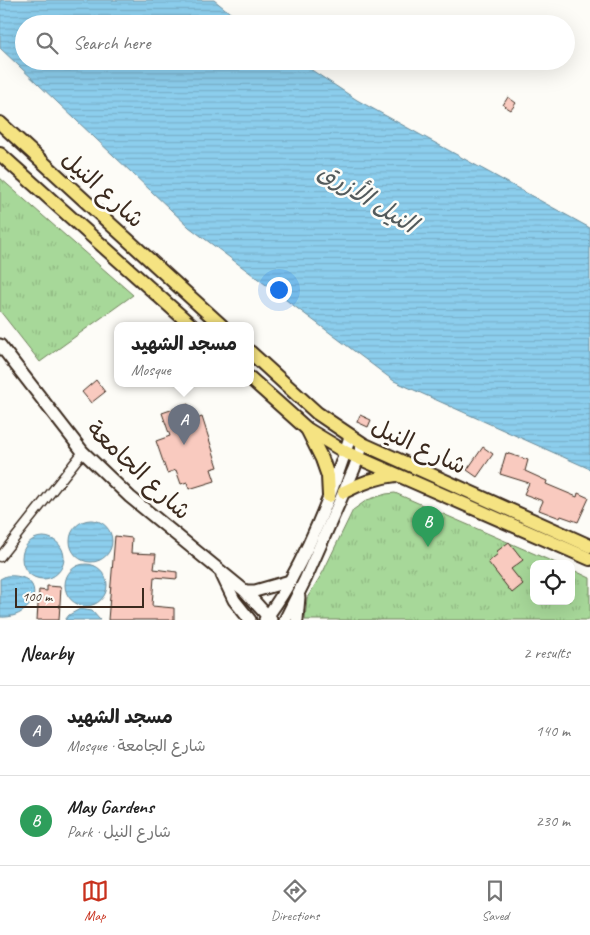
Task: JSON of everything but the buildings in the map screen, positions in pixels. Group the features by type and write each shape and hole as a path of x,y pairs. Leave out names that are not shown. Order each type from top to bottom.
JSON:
{"main road":[{"name":"شارع النيل","path":"0,123 218,322"},
{"name":"شارع النيل","path":"0,154 188,322"},
{"name":"شارع الجامعة","path":"0,345 83,452 130,497 245,591 268,619"},
{"name":"شارع النيل","path":"254,356 317,413 350,437 590,546"},
{"name":"شارع النيل","path":"254,382 307,429 345,452 590,559"},
{"path":"307,429 328,476 329,496"},
{"path":"268,619 290,581 329,496 350,437"},
{"path":"285,620 299,594 363,444"},
{"path":"344,492 377,477 397,475"},
{"path":"457,502 461,488"},
{"name":"شارع الجامعة","path":"220,572 234,600 250,620"},
{"path":"245,591 255,591 290,581"},
{"path":"297,620 299,594"}],"street":[{"path":"0,557 83,452"}],"green space":[{"path":"0,178 133,295 40,362 0,311"},
{"path":"395,493 549,560 530,560 530,605 575,605 575,571 590,578 590,620 305,620 307,598 323,572 353,510 367,500"}],"water":[{"path":"0,0 214,0 233,15 15,15 15,62 0,48"},
{"name":"النيل الأزرق","path":"23,70 312,70 357,100 590,228 590,469 394,381 189,227"},
{"path":"95,520 103,523 109,529 112,541 109,553 103,559 87,562 79,559 73,553 70,537 73,529 79,523"},
{"path":"43,537 58,543 64,558 58,573 43,579 28,573 22,558 28,543"},
{"path":"82,564 90,564 101,570 107,585 101,600 90,606 82,606 71,600 65,589 65,581 71,570"},
{"path":"6,576 20,577 29,581 33,588 33,596 30,604 23,611 13,616 0,617 0,579"},
{"path":"80,609 92,611 100,620 65,620 69,615"}],"place":[{"name":"مسجد الشهيد","path":"184,445"},
{"name":"May Gardens","path":"428,547"}]}
